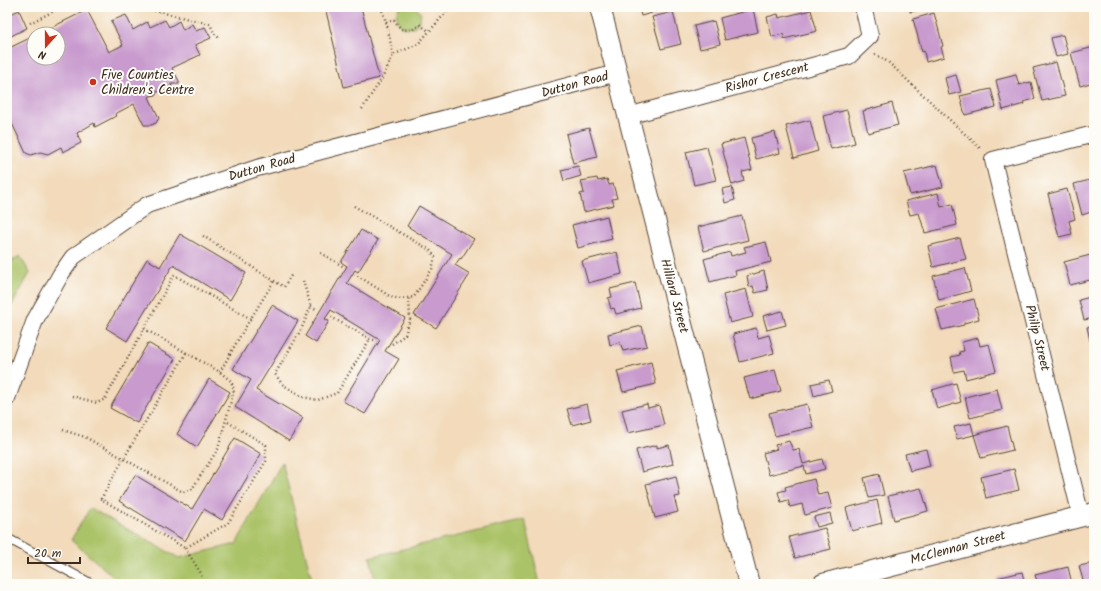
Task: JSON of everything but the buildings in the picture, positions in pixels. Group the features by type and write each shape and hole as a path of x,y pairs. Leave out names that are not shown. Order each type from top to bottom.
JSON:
{"street":[{"name":"Hilliard Street","path":"600,7 749,584"},
{"name":"Rishor Crescent","path":"628,116 849,56 870,36 862,7"},
{"name":"Dutton Road","path":"7,398 35,320 61,274 73,257 147,205 257,168 617,73"},
{"path":"992,160 1094,134"},
{"name":"Philip Street","path":"992,160 1087,514"},
{"name":"McClennan Street","path":"823,584 1087,514"}],"lane":[{"path":"7,538 92,584"}],"path":[{"path":"30,24 62,7"},
{"path":"139,7 210,24 220,39"},
{"path":"362,109 383,77 393,55 386,22 381,7"},
{"path":"393,55 418,44 450,7"},
{"path":"386,22 394,20 401,29 412,30 420,25 429,31"},
{"path":"860,45 888,62 992,160"},
{"path":"354,206 430,250 435,257 432,269 414,297 401,299 391,297 355,274"},
{"path":"203,236 284,287 292,274"},
{"path":"321,253 344,267"},
{"path":"72,396 97,403 105,398 174,275 251,319"},
{"path":"220,372 274,281"},
{"path":"303,281 311,306 301,330 275,374 282,384 303,397 318,400 337,393 370,339"},
{"path":"392,344 405,335 410,319 409,297"},
{"path":"311,306 316,309"},
{"path":"331,317 376,341"},
{"path":"63,430 84,436 183,492 192,489 218,449 234,390 231,381 220,372 143,328"},
{"path":"186,353 101,499 185,548 200,572 204,584"},
{"path":"185,548 228,523 266,461 266,445 226,421"}],"green space":[{"path":"400,7 416,7 421,14 417,25 412,28 401,27 396,17"},
{"path":"20,256 30,273 7,314 7,264"},
{"path":"282,462 313,584 122,584 71,540 90,508 179,558 236,544"},
{"path":"525,520 540,584 376,584 370,557"}],"place":[{"name":"Five Counties Children's Centre","path":"93,82"}]}
